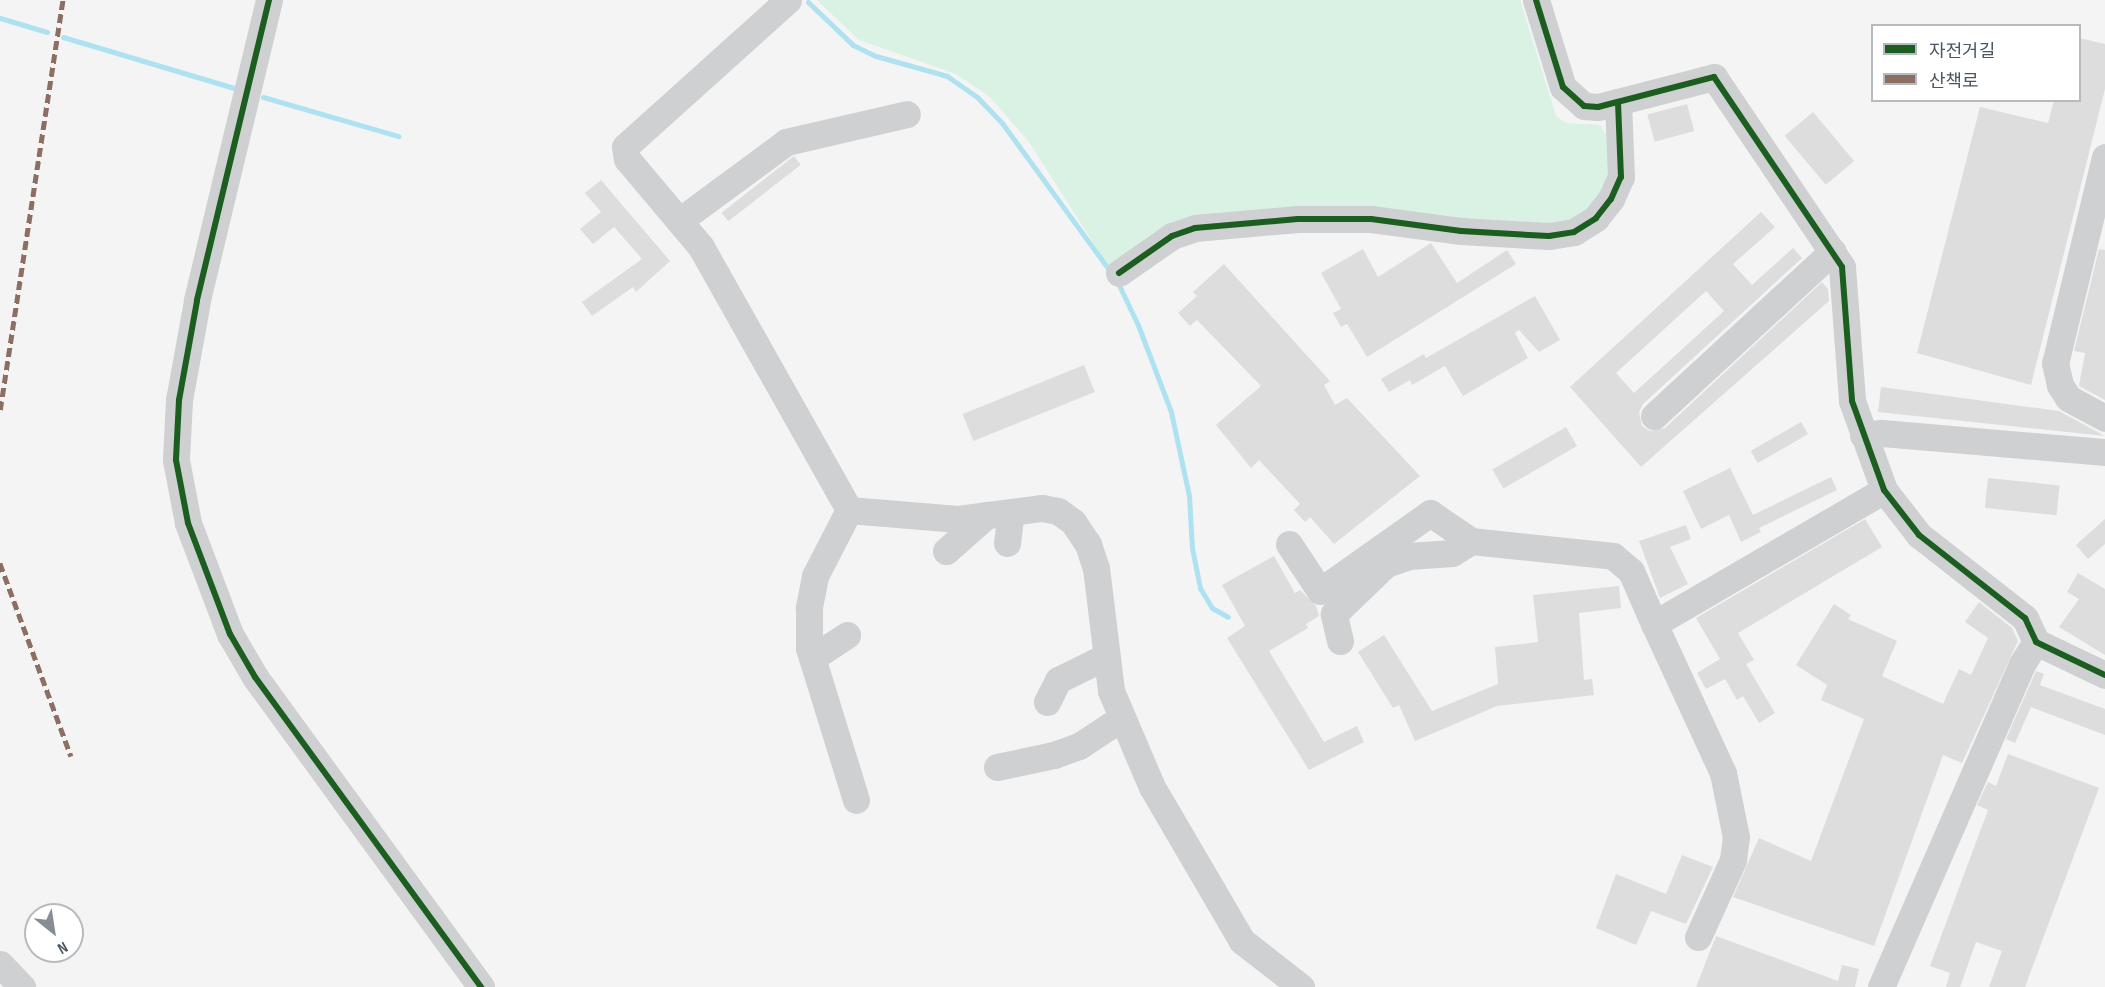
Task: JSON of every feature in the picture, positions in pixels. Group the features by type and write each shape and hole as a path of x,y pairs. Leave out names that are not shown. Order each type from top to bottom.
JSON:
{"street":[{"path":"269,0 197,301 179,400 176,460 188,523 230,634 255,677 481,987"},
{"path":"788,0 625,147 627,159 701,247 849,510"},
{"path":"1536,0 1563,87 1571,97 1584,106 1618,102 1714,77 1758,147 1833,251 1842,267 1845,285 1848,376 1863,435 1884,490 1919,535 2025,618 2036,642 2105,675"},
{"path":"1119,273 1172,236 1195,228 1298,219 1371,219 1461,231 1549,236 1574,232 1596,218 1611,199 1621,177 1618,102"},
{"path":"679,221 786,142 907,114"},
{"path":"2105,157 2055,363 2060,385 2068,398 2105,418"},
{"path":"1654,416 1833,251"},
{"path":"1863,435 2105,452"},
{"path":"1654,624 1884,490"},
{"path":"849,510 958,519 1042,508 1058,511 1073,522 1088,544 1096,568 1105,657 1120,719 1163,807 1242,942 1301,987"},
{"path":"849,510 815,576 809,608 813,658 832,695 861,793"},
{"path":"999,514 1007,543"},
{"path":"946,551 999,514"},
{"path":"1289,544 1320,591 1421,516 1437,516 1471,541 1613,556 1631,571 1724,773 1736,837 1733,860 1698,937"},
{"path":"1340,641 1334,615 1386,564 1409,556 1452,553 1471,541"},
{"path":"813,658 847,635"},
{"path":"1881,987 2022,664 2036,642"},
{"path":"1047,702 1058,681 1105,657"},
{"path":"997,767 1054,755 1079,746 1120,719"},
{"path":"0,964 22,987"}],"green space":[{"path":"817,0 1520,0 1556,116 1566,123 1600,125 1607,136 1610,176 1605,197 1563,225 1245,219 1110,269 1029,142 990,97 956,74 859,40"}],"building":[{"path":"2081,38 2105,44 2105,89 2031,385 1917,353 1980,107 2048,123 2053,102 2081,102"},
{"path":"1687,104 1694,131 1655,142 1647,115"},
{"path":"1813,112 1854,161 1826,185 1785,136"},
{"path":"794,156 801,165 728,221 722,213"},
{"path":"601,180 670,261 636,292 633,287 592,316 582,302 642,259 614,227 593,244 580,229 601,212 585,193"},
{"path":"1761,212 1775,227 1733,264 1752,285 1793,248 1802,258 1643,404 1639,412 1642,426 1650,431 1665,428 1822,282 1828,289 1829,301 1641,467 1570,387","holes":["1706,291 1724,311 1634,393 1616,373"]},
{"path":"1431,243 1457,283 1507,250 1516,264 1367,357 1347,324 1341,327 1333,313 1341,309 1321,273 1363,249 1378,277"},
{"path":"2099,249 2105,250 2105,400 2079,386 2085,353 2074,351"},
{"path":"1224,264 1330,381 1324,385 1335,405 1347,398 1420,476 1334,544 1310,517 1305,522 1294,510 1300,504 1259,460 1251,468 1216,425 1261,386 1197,320 1190,326 1178,313 1197,296 1193,292"},
{"path":"1535,296 1560,340 1539,352 1519,330 1515,333 1528,358 1463,396 1445,366 1412,385 1410,380 1389,392 1381,379 1424,354 1426,358"},
{"path":"1084,365 1095,392 973,441 963,414"},
{"path":"1881,387 2059,411 2105,436 1878,412"},
{"path":"1801,422 1808,434 1758,463 1751,451"},
{"path":"1566,427 1577,446 1503,489 1492,470"},
{"path":"1730,468 1753,515 1831,477 1837,490 1759,528 1761,532 1741,542 1729,515 1701,529 1683,491"},
{"path":"1988,478 2060,486 2056,515 1985,508"},
{"path":"1865,519 1882,547 1738,633 1754,660 1746,664 1775,713 1759,723 1743,696 1737,700 1725,679 1706,689 1697,673 1720,659 1696,618"},
{"path":"2105,519 2105,544 2088,559 2076,545"},
{"path":"1686,525 1691,539 1670,547 1688,584 1660,598 1639,541"},
{"path":"1274,556 1295,593 1300,590 1316,606 1319,616 1306,624 1308,628 1269,651 1324,742 1357,726 1364,742 1309,770 1227,638 1245,626 1222,585"},
{"path":"2078,573 2105,589 2105,655 2059,627 2079,599 2067,592"},
{"path":"1619,586 1621,608 1579,613 1584,680 1592,679 1594,695 1497,706 1415,741 1399,705 1393,708 1358,652 1384,635 1432,711 1498,684 1495,647 1538,642 1533,595"},
{"path":"1979,602 2012,628 2018,641 1962,763 1943,755 1874,946 1733,897 1759,838 1811,861 1864,719 1821,700 1827,685 1796,665 1834,604 1851,615 1848,619 1897,641 1882,676 1943,704 1959,669 1971,675 1988,638 1965,622"},
{"path":"2036,671 2044,674 2040,685 2105,709 2105,735 2031,707 2015,743 2006,739"},
{"path":"2008,754 2099,788 2025,987 1989,987 2002,951 1976,942 1960,987 1946,987 1950,973 1930,966 1988,810 1977,805 1988,782 1996,786"},
{"path":"1682,855 1713,867 1686,924 1651,911 1636,945 1596,928 1616,874 1666,894"},
{"path":"1716,936 1838,981 1842,965 1859,969 1855,987 1696,987"}],"waterway":[{"path":"808,2 853,45 876,56 947,76 978,98 1002,123 1110,271"},
{"path":"0,18 47,32"},
{"path":"63,37 237,89"},
{"path":"263,97 398,136"},
{"path":"1117,281 1138,325 1171,412 1189,496 1192,548 1200,588 1212,608 1228,617"}],"marked path":[{"path":"0,410 63,0"},
{"path":"0,563 71,756"}],"cycle path":[{"path":"269,0 197,301 179,400 176,460 188,523 230,634 255,677 481,987"},
{"path":"1536,0 1563,87 1584,106 1598,107 1714,77 1842,267 1852,401 1884,490 1919,535 2025,618 2036,642 2105,675"},
{"path":"1119,273 1172,236 1195,228 1298,219 1371,219 1461,231 1549,236 1574,232 1596,218 1611,199 1621,177 1618,102"}]}
